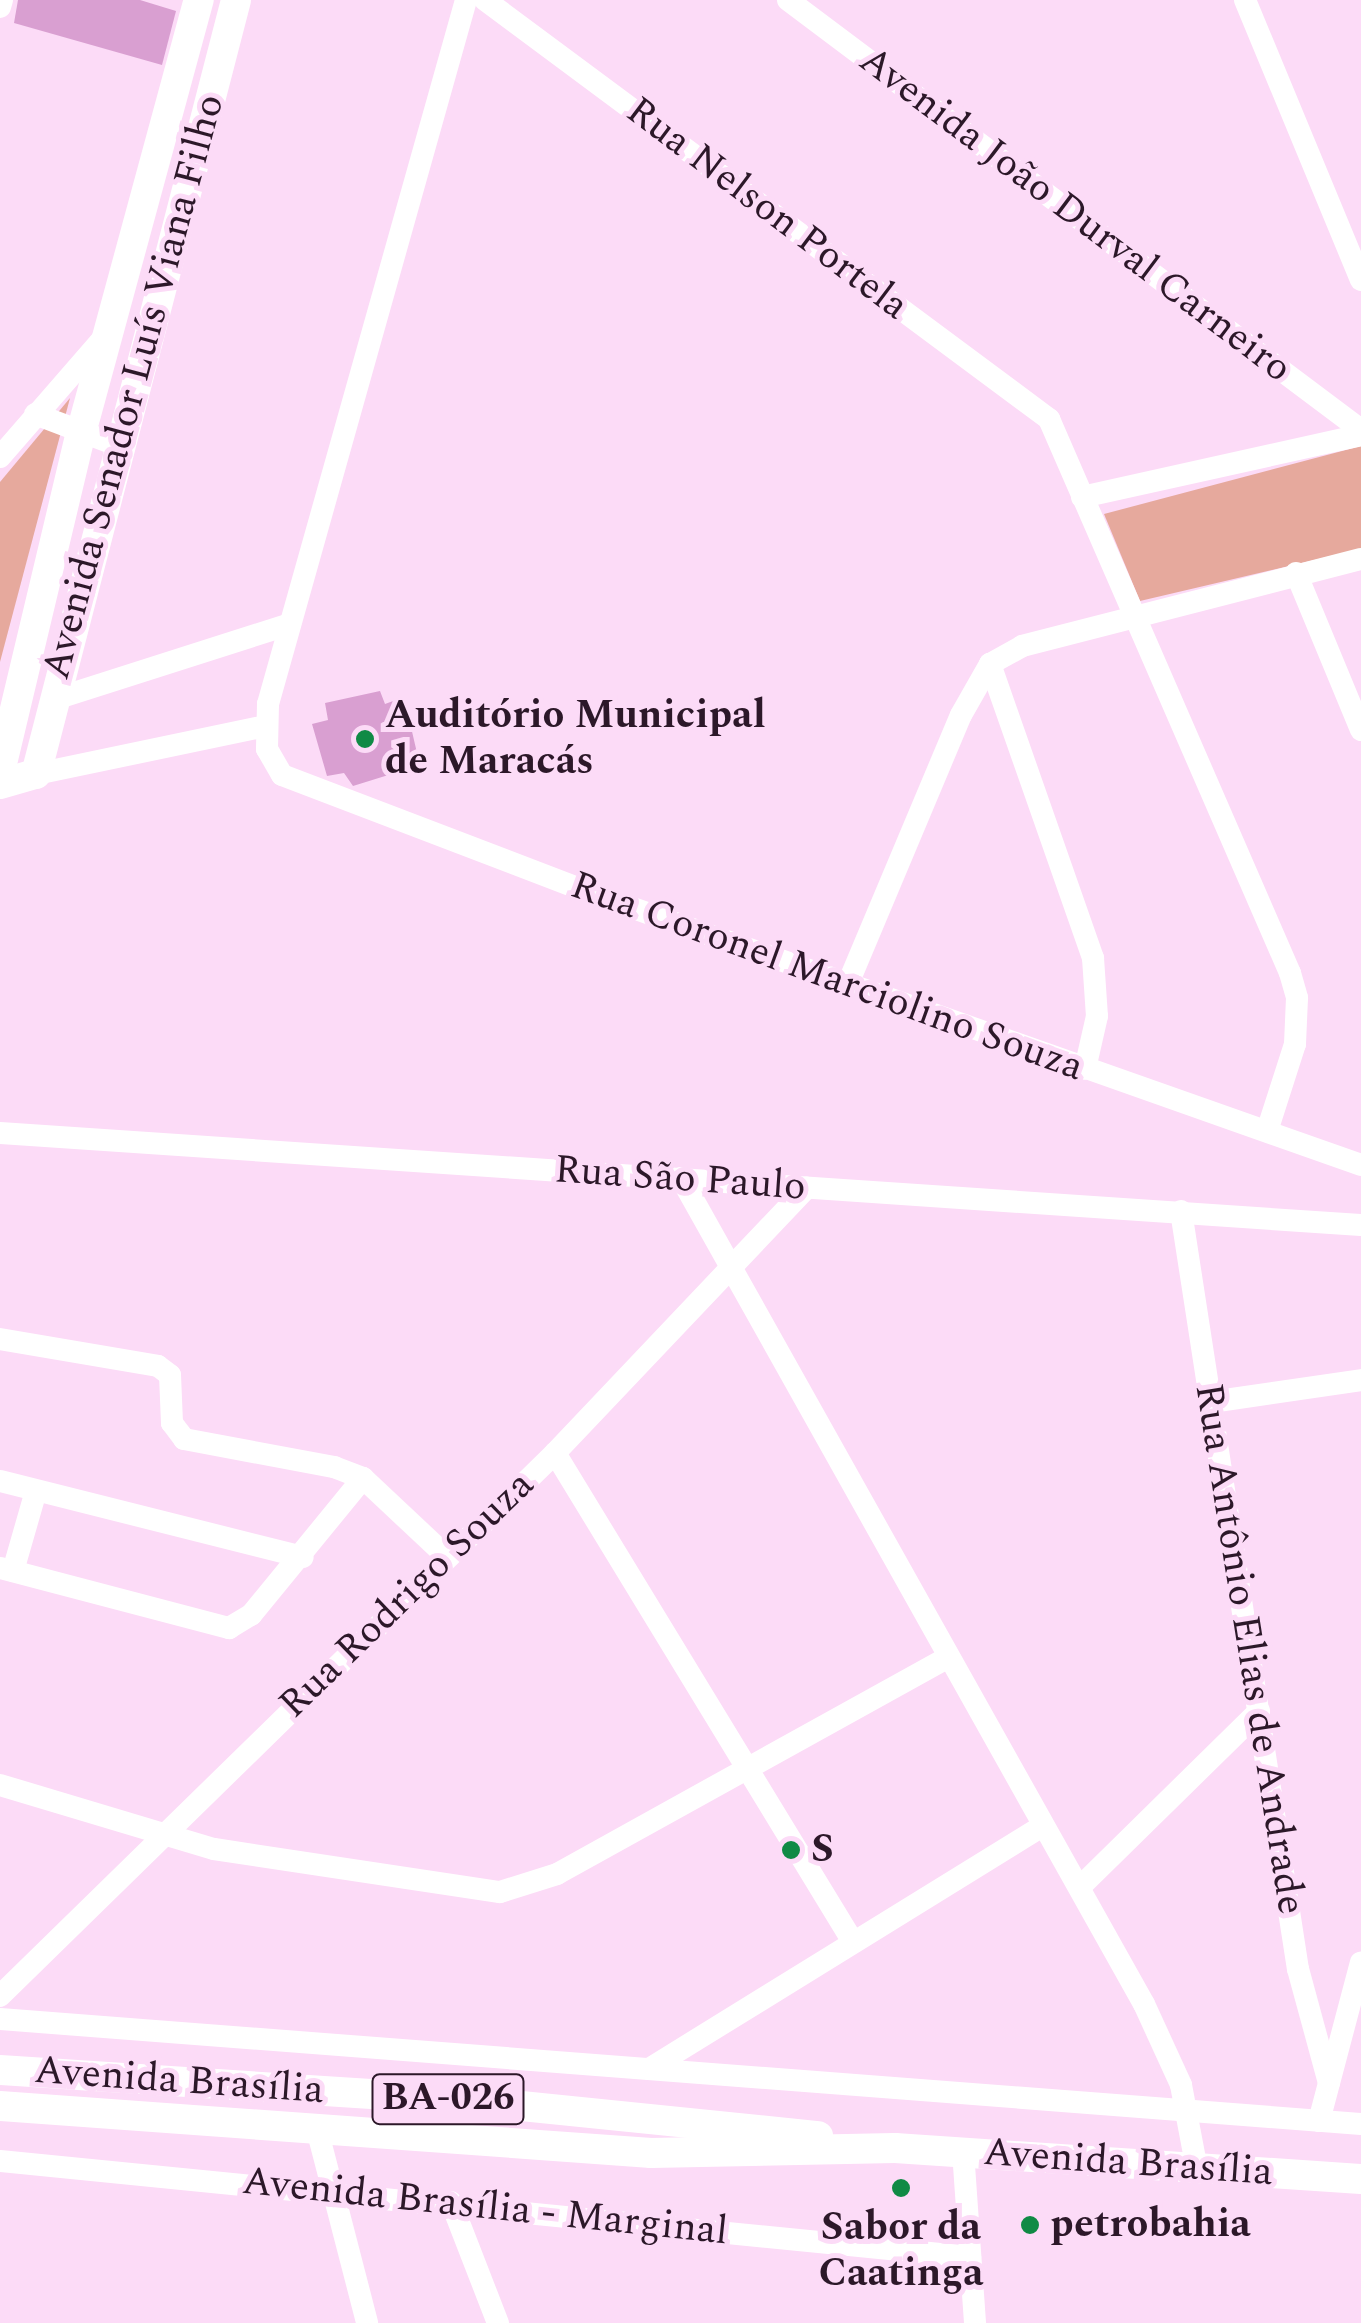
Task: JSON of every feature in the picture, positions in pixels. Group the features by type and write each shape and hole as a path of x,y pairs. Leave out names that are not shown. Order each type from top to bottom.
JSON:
{"main road":[{"name":"Avenida Senador Luís Viana Filho","path":"0,772 7,716 199,0"},
{"name":"Avenida Senador Luís Viana Filho","path":"36,774 116,444 236,0"},
{"path":"7,716 52,700"},
{"path":"0,784 36,774"},
{"name":"Avenida Brasília","path":"0,2070 453,2100 756,2126 895,2148"},
{"path":"453,2100 453,2139"},
{"name":"Avenida Brasília","path":"0,2106 650,2153 895,2148 1361,2179"}],"street":[{"path":"36,774 266,726 290,624 466,0"},
{"name":"Rua Nelson Portela","path":"485,0 1049,419 1082,497"},
{"name":"Avenida João Durval Carneiro","path":"788,0 1361,432"},
{"path":"1244,0 1361,280"},
{"path":"0,457 108,333"},
{"path":"36,414 116,444"},
{"path":"1267,1132 1295,1044 1297,998 1131,619 1082,497 1361,432"},
{"path":"848,986 961,715 990,664 1022,646 1361,559"},
{"path":"1296,574 1361,730"},
{"path":"52,700 290,624"},
{"path":"990,664 1093,958 1097,1016 1085,1070"},
{"name":"Rua Coronel Marciolino Souza","path":"266,726 274,763 294,782 848,986 1361,1165"},
{"name":"Rua São Paulo","path":"0,1133 1361,1225"},
{"path":"681,1178 946,1658 1080,1887 1167,2053 1187,2108 1197,2170"},
{"name":"Rua Rodrigo Souza","path":"0,1996 158,1836 554,1452 807,1187"},
{"name":"Rua Antônio Elias de Andrade","path":"1181,1212 1298,1968 1329,2083"},
{"path":"0,1339 158,1366 170,1376 172,1423 184,1440 334,1466 363,1478 446,1556"},
{"path":"1211,1402 1361,1380"},
{"path":"554,1452 748,1764 853,1942"},
{"path":"36,1491 7,1569 229,1628 251,1615 363,1478"},
{"path":"0,1481 303,1556"},
{"path":"0,1784 158,1836 364,1875 500,1892 557,1874 748,1764 946,1658"},
{"path":"1080,1887 1259,1711"},
{"path":"650,2069 1042,1827"},
{"path":"1319,2121 1361,1962"},
{"path":"0,2019 1361,2124"},
{"path":"304,2090 308,2045"},
{"path":"317,2130 367,2323"},
{"path":"963,2152 975,2323"},
{"name":"Avenida Brasília - Marginal","path":"0,2161 330,2189 970,2257"},
{"path":"450,2202 498,2323"}],"shaded area":[{"path":"70,398 0,662 0,482"},
{"path":"1361,446 1361,549 1140,601 1104,514"}],"building":[{"path":"18,0 140,0 176,11 162,65 14,23"},
{"name":"Auditório Municipal de Maracás","path":"380,691 385,704 404,697 417,753 396,759 398,772 353,786 344,773 327,776 312,724 328,720 325,703"}],"place":[{"name":"Auditório Municipal de Maracás","path":"365,739"},
{"name":"S","path":"791,1850"},
{"name":"Sabor da Caatinga","path":"901,2188"},
{"name":"petrobahia","path":"1030,2225"}]}
